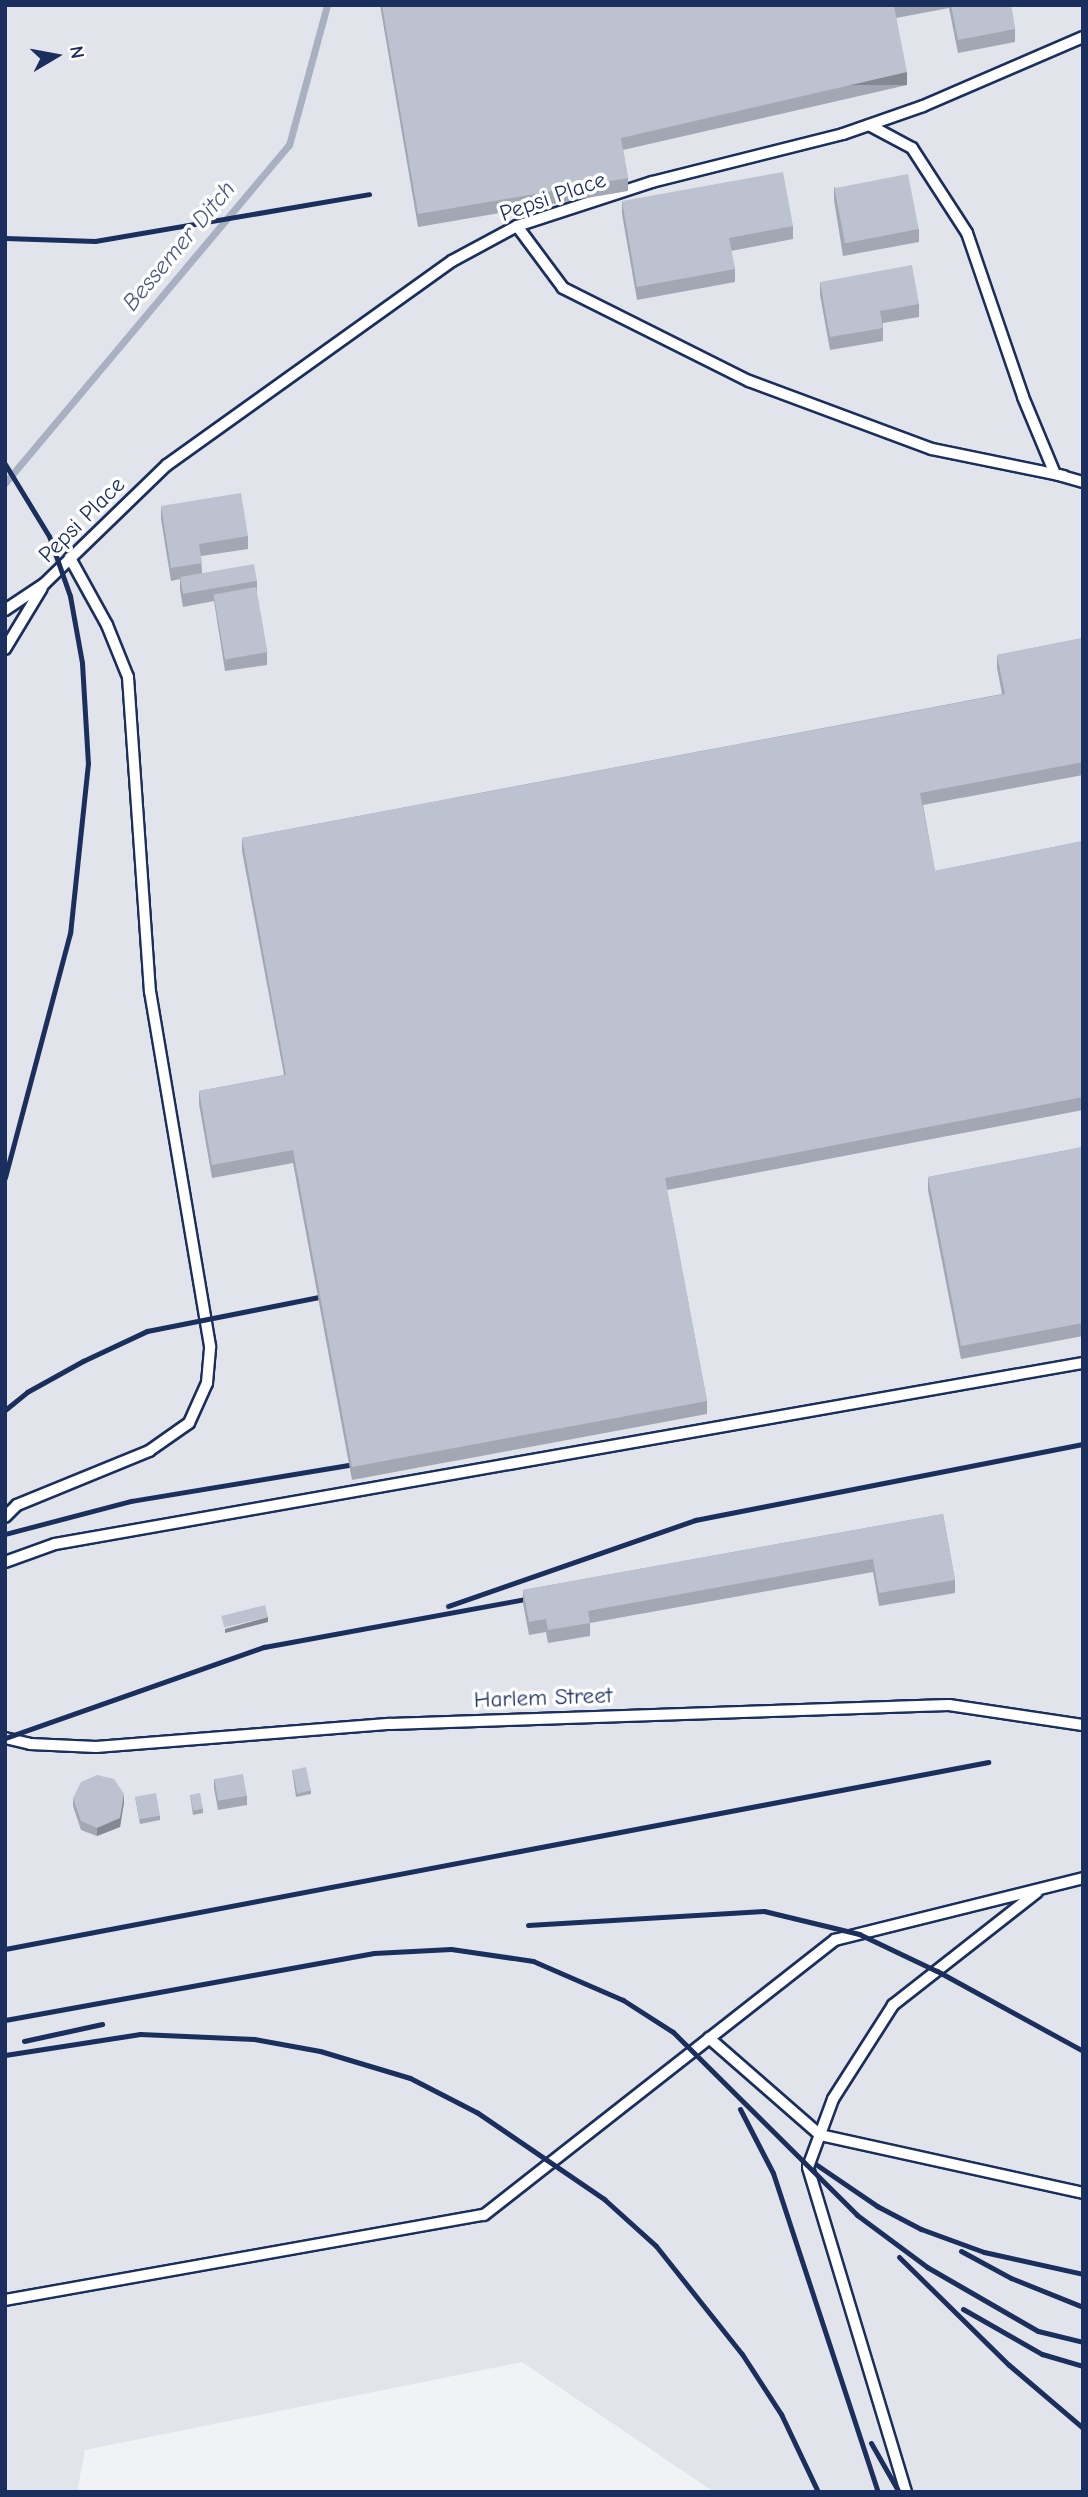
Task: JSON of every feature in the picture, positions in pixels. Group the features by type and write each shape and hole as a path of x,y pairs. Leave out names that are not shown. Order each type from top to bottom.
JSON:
{"lane":[{"name":"Pepsi Place","path":"44,584 167,465 452,261 517,226 652,181 869,125 1083,37"},
{"path":"869,125 912,148 967,233 1023,397 1055,474 1083,482"},
{"path":"517,226 562,288 750,381 932,449 1063,476"},
{"path":"5,1517 17,1505 149,1451 188,1423 207,1383 210,1346 150,992 128,677 107,625 70,558"},
{"path":"5,610 44,584"},
{"path":"5,649 44,584"},
{"path":"5,1562 82,1539 1083,1363"},
{"name":"Harlem Street","path":"5,1738 96,1748 390,1724 949,1705 1083,1725"},
{"path":"5,2300 484,2215 835,1940 1083,1878"},
{"path":"906,2492 808,2167 833,2099 893,2005 1043,1888"},
{"path":"709,2038 820,2135 1083,2193"}],"shaded area":[{"path":"5,5 1083,5 1083,2492 714,2492 522,2362 85,2450 77,2492 5,2492"}],"building":[{"path":"382,5 895,5 907,72 621,138 628,178 418,214"},
{"path":"951,5 1011,5 1015,29 958,40"},
{"path":"783,172 793,226 729,238 735,269 637,287 622,201"},
{"path":"908,174 919,229 845,243 834,188"},
{"path":"912,265 919,304 880,311 883,328 830,337 820,282"},
{"path":"241,493 248,536 199,544 202,563 171,568 161,506"},
{"path":"254,564 257,581 183,594 180,577"},
{"path":"256,587 267,652 225,659 214,594"},
{"path":"1083,638 1083,762 920,793 935,871 1083,841 1083,1097 665,1178 707,1401 352,1467 293,1150 212,1165 199,1091 286,1075 242,838 1005,694 997,655"},
{"path":"1083,1147 1083,1323 961,1346 928,1177"},
{"path":"943,1514 955,1580 879,1593 873,1559 588,1611 590,1623 548,1630 546,1619 529,1622 523,1590"},
{"path":"265,1605 268,1617 224,1628 221,1616"},
{"path":"306,1767 311,1790 297,1793 292,1770"},
{"path":"243,1774 247,1796 218,1801 214,1779"},
{"path":"97,1775 114,1779 124,1794 120,1818 97,1828 81,1821 73,1798 81,1782"},
{"path":"156,1793 160,1816 139,1819 135,1797"},
{"path":"200,1793 203,1809 193,1811 190,1795"}],"waterway":[{"name":"Bessemer Ditch","path":"5,483 289,145 327,5"}],"railway":[{"path":"5,238 95,241 369,194"},
{"path":"5,464 49,536 70,596 82,663 88,763 70,933 5,1177"},
{"path":"5,1410 27,1392 83,1361 147,1331 318,1297"},
{"path":"448,1606 695,1520 1083,1444"},
{"path":"5,1534 131,1501 349,1465"},
{"path":"5,1738 264,1647 542,1596"},
{"path":"5,1949 988,1762"},
{"path":"528,1925 764,1911 859,1934 937,1971 1083,2051"},
{"path":"5,2020 374,1953 451,1949 533,1961 623,2000 673,2032 857,2215 927,2267 1038,2331 1083,2342"},
{"path":"24,2041 102,2024"},
{"path":"5,2055 140,2034 254,2039 320,2051 410,2078 478,2113 604,2199 656,2246 742,2354 781,2414 818,2492"},
{"path":"740,2109 773,2173 878,2492"},
{"path":"817,2165 877,2206 921,2229 984,2252 1083,2274"},
{"path":"961,2251 1011,2278 1083,2307"},
{"path":"899,2257 1009,2365 1083,2428"},
{"path":"963,2309 1042,2354 1083,2366"},
{"path":"871,2443 899,2492"}]}
